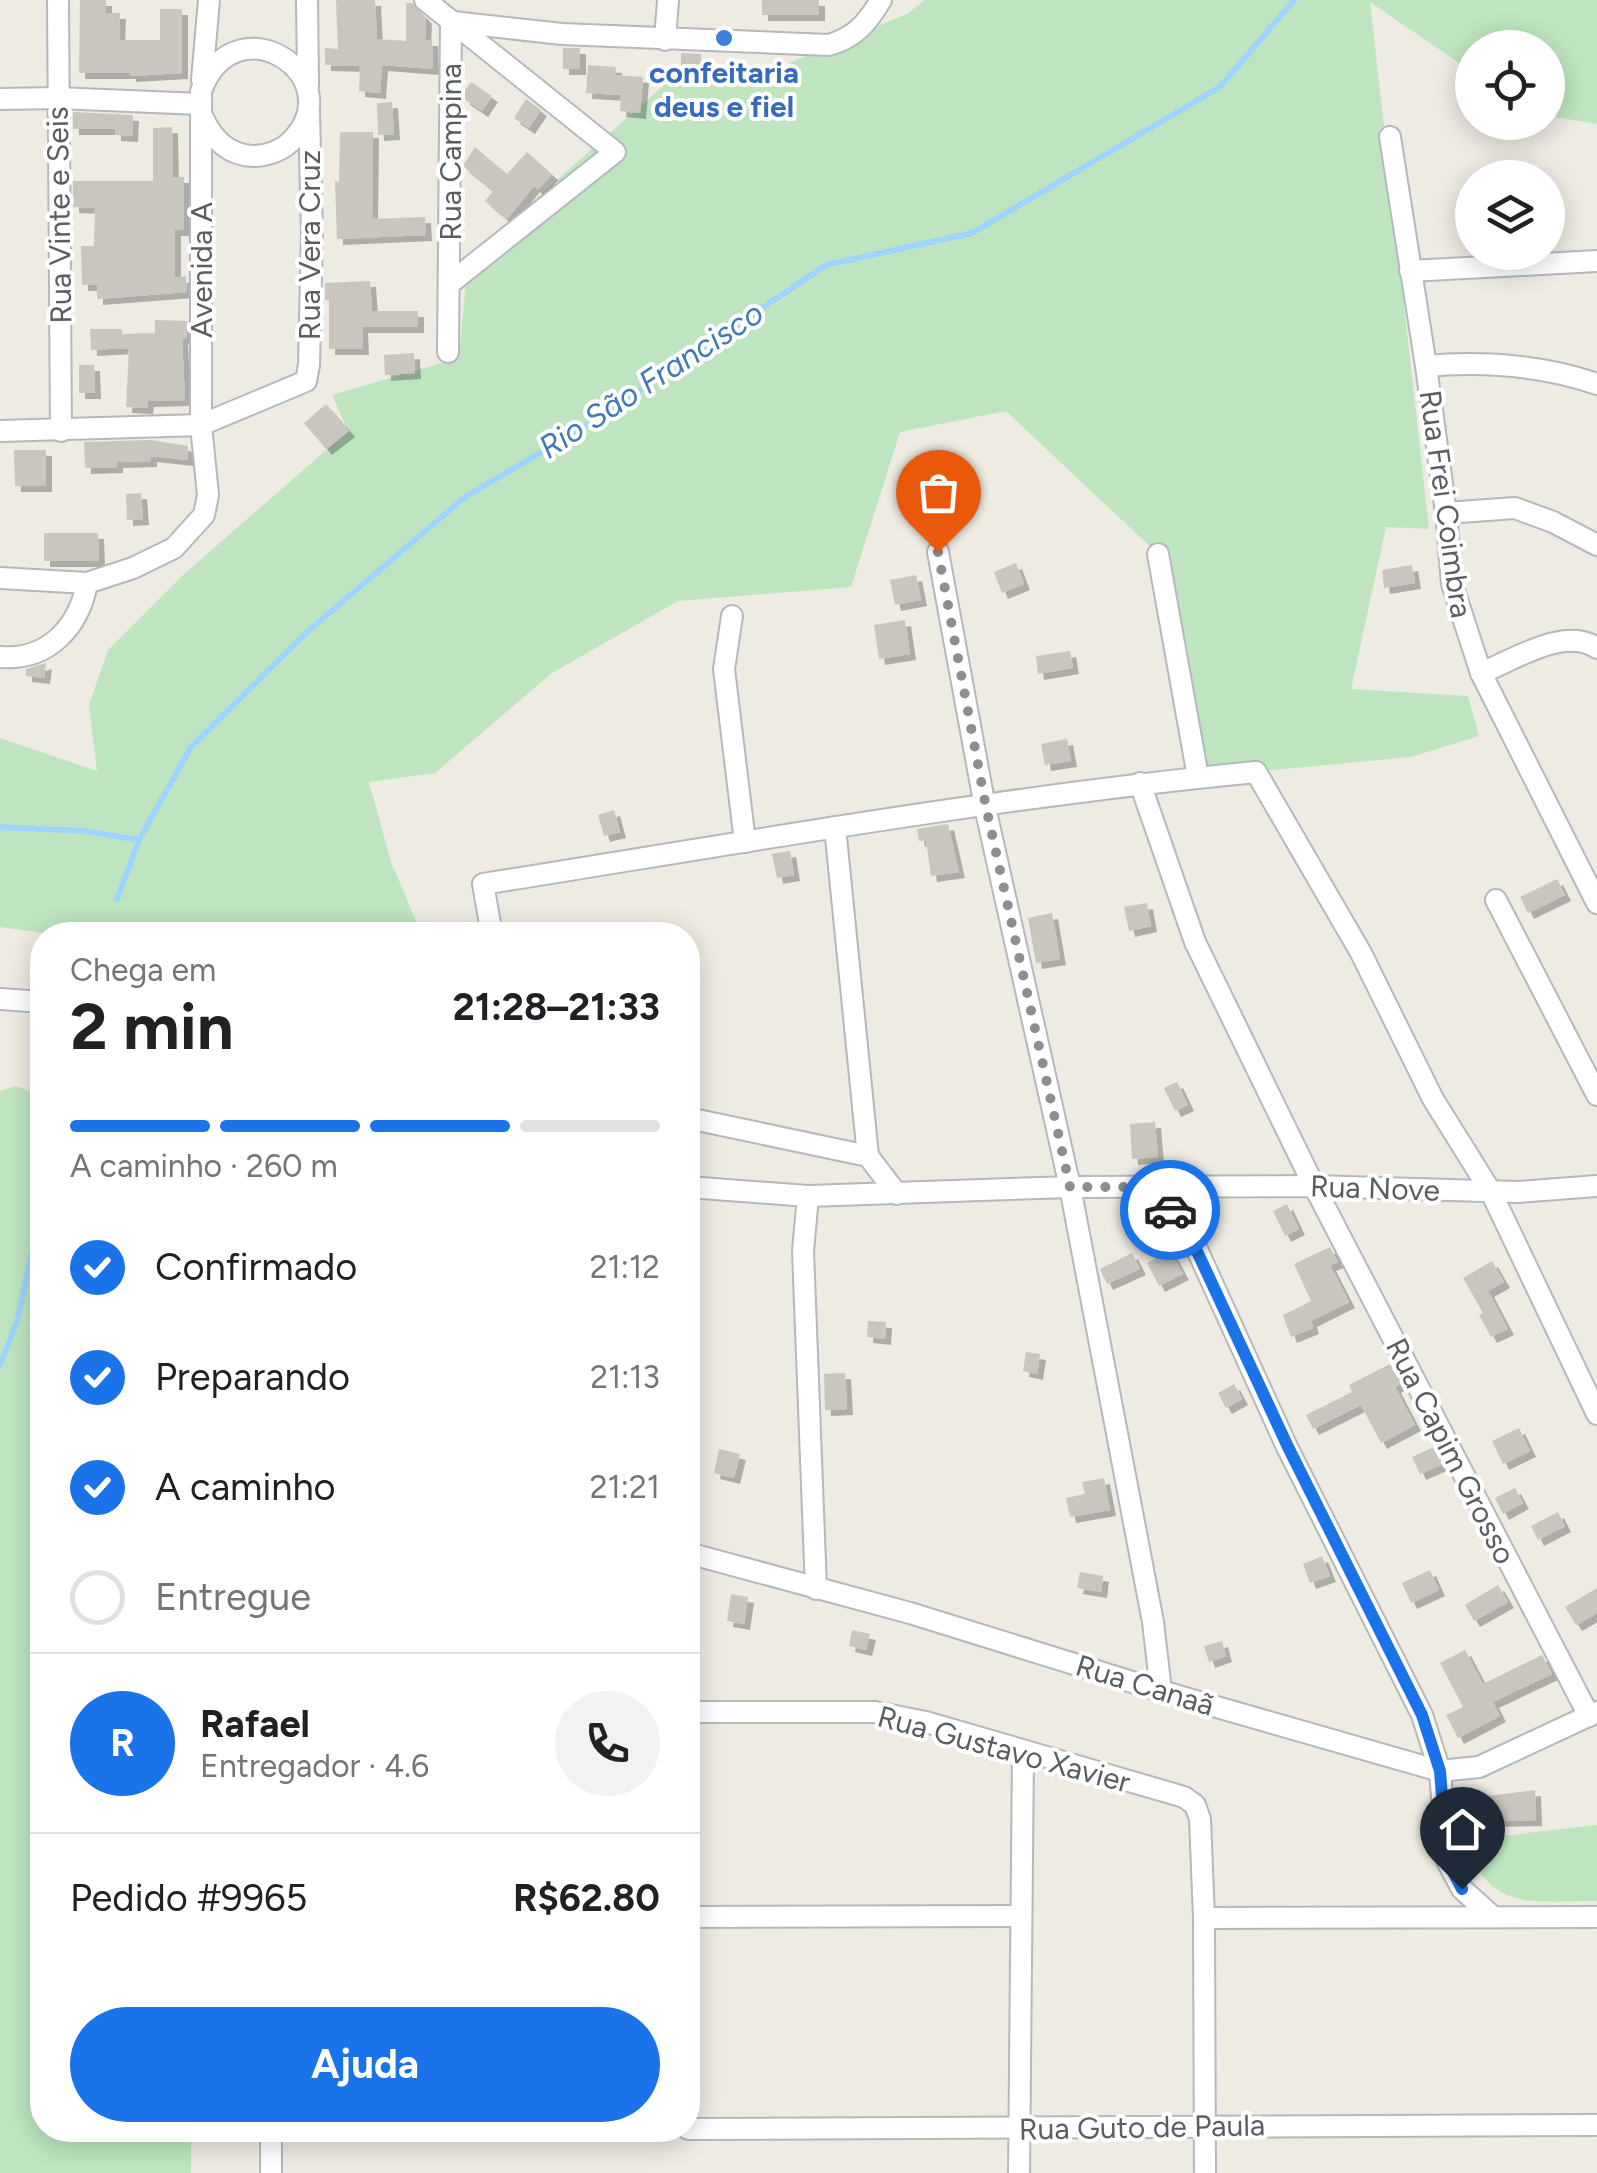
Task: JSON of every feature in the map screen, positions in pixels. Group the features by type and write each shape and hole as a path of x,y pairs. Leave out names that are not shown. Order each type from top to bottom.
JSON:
{"street":[{"name":"Rua Vinte e Seis","path":"58,0 61,431"},
{"name":"Avenida A","path":"87,583 133,568 174,548 204,514 208,495 201,424 201,104 209,0"},
{"name":"Rua Vera Cruz","path":"201,424 306,381 312,233 307,0"},
{"path":"425,0 451,21 562,34 829,45 848,40 865,26 882,0"},
{"path":"665,40 668,0"},
{"name":"Rua Campina","path":"449,284 613,156 613,148 451,21"},
{"name":"Rua Campina","path":"448,352 451,21"},
{"path":"254,46 273,50 289,60 302,74 308,100 303,127 292,142 276,152 258,156 222,146 210,133 201,104 207,74 219,59 254,46"},
{"path":"0,100 57,98 201,104"},
{"name":"Rua Frei Coimbra","path":"1390,137 1426,366 1452,584 1481,673 1597,903"},
{"path":"1410,271 1597,261"},
{"path":"1426,366 1477,362 1522,367 1597,384"},
{"path":"0,431 201,424"},
{"path":"1446,513 1515,508 1597,545"},
{"path":"938,552 986,807 1070,1187 1153,1622 1161,1690"},
{"path":"1158,554 1198,777"},
{"path":"0,578 87,583 83,603 64,636 38,651 0,657"},
{"path":"732,616 724,669 745,842"},
{"path":"1481,673 1559,642 1585,640 1597,648"},
{"path":"490,922 483,884 1140,783 1256,772 1361,953 1433,1099 1491,1192 1597,1414"},
{"name":"Rua Capim Grosso","path":"1140,783 1195,942 1314,1186 1593,1714"},
{"path":"835,828 868,1156 897,1194"},
{"path":"1496,900 1597,1095"},
{"path":"0,999 30,1001"},
{"path":"700,1121 868,1156"},
{"name":"Rua Nove","path":"700,1188 808,1196 1070,1187 1314,1186 1491,1192 1597,1186"},
{"path":"1152,1187 1188,1232 1288,1447 1422,1715 1440,1771 1447,1860 1462,1889 1492,1916"},
{"path":"808,1196 803,1251 816,1589"},
{"name":"Rua Canaã","path":"700,1556 910,1613 1440,1771 1480,1768 1593,1714"},
{"name":"Rua Gustavo Xavier","path":"700,1712 875,1712 926,1722 1023,1753 1184,1796 1196,1805 1200,1819 1204,1918"},
{"path":"1019,2173 1023,1753"},
{"path":"700,1917 1019,1916"},
{"path":"1205,2173 1204,1918 1597,1918"},
{"name":"Rua Guto de Paula","path":"700,2129 1597,2125"},
{"path":"271,2142 271,2173"}],"green space":[{"path":"925,0 1597,0 1597,124 1565,119 1565,30 1455,30 1455,60 1370,2 1429,529 1386,527 1351,689 1468,696 1479,736 1411,757 1198,777 1158,554 1006,411 900,432 851,587 678,601 552,673 435,773 369,782 391,862 416,922 30,922 30,931 0,927 0,738 97,771 89,705 108,650 183,575 348,431 332,395 459,358 468,259 681,70 778,68 907,14"},
{"path":"15,1086 30,1091 30,2142 191,2142 191,2173 0,2173 0,1091"},
{"path":"1597,1825 1597,1901 1515,1898 1486,1880 1466,1840"}],"building":[{"path":"80,0 106,0 106,13 120,13 119,40 160,40 160,9 182,9 182,73 79,73"},
{"path":"336,0 375,0 377,39 406,41 406,3 412,3 426,18 425,40 432,40 433,69 382,65 380,93 359,91 360,66 325,65 325,48 338,49"},
{"path":"762,0 819,0 819,15 762,15"},
{"path":"563,48 580,48 580,69 563,69"},
{"path":"681,53 701,54 701,71 681,70"},
{"path":"588,65 616,67 615,75 643,77 640,113 620,111 621,95 586,93"},
{"path":"471,82 492,96 482,111 464,99"},
{"path":"526,99 541,110 529,128 514,118"},
{"path":"392,102 394,134 378,135 377,103"},
{"path":"73,112 133,115 132,136 115,135 115,129 73,129"},
{"path":"172,127 173,177 184,177 183,230 175,230 175,278 186,276 187,292 97,299 97,285 82,285 81,246 94,246 95,208 73,207 73,181 153,181 153,128"},
{"path":"340,132 373,132 372,219 425,217 426,235 337,239 335,181 339,182"},
{"path":"475,147 507,174 527,152 552,174 538,190 534,186 507,219 485,201 493,191 463,166"},
{"path":"370,281 372,311 418,311 418,327 362,327 363,349 329,349 325,283"},
{"path":"155,320 187,321 186,339 182,338 185,400 148,401 147,408 126,407 129,348 91,350 90,329 122,329 122,334 155,333"},
{"path":"414,353 415,373 385,375 384,355"},
{"path":"79,365 94,365 95,393 79,393"},
{"path":"326,404 349,431 326,449 304,423"},
{"path":"151,440 188,446 187,460 151,456 151,461 85,468 84,442"},
{"path":"14,450 46,450 46,486 15,486"},
{"path":"141,493 143,519 127,520 126,494"},
{"path":"44,533 98,533 99,561 44,561"},
{"path":"1016,563 1024,584 1002,593 994,572"},
{"path":"1412,565 1415,583 1384,588 1382,570"},
{"path":"916,575 921,600 895,605 890,580"},
{"path":"905,620 910,654 879,659 874,625"},
{"path":"1070,651 1073,668 1038,674 1036,656"},
{"path":"46,663 44,678 26,676 26,669"},
{"path":"1067,739 1071,761 1045,765 1041,744"},
{"path":"614,810 620,832 604,836 598,815"},
{"path":"948,824 959,872 931,876 926,840 919,841 917,829"},
{"path":"790,851 794,875 777,878 772,854"},
{"path":"1557,879 1565,895 1528,913 1520,897"},
{"path":"1147,903 1151,926 1129,931 1124,907"},
{"path":"1052,913 1060,959 1036,963 1028,918"},
{"path":"1177,1082 1188,1105 1175,1111 1164,1088"},
{"path":"1155,1122 1158,1157 1132,1159 1130,1124"},
{"path":"1287,1204 1299,1229 1285,1236 1273,1211"},
{"path":"1330,1247 1338,1262 1330,1265 1349,1302 1311,1321 1313,1328 1291,1337 1283,1315 1311,1301 1294,1264"},
{"path":"1170,1250 1183,1274 1159,1286 1147,1263"},
{"path":"1132,1253 1140,1269 1107,1284 1100,1269"},
{"path":"1492,1261 1504,1282 1488,1291 1508,1329 1491,1337 1479,1315 1483,1313 1463,1278"},
{"path":"868,1321 886,1322 885,1339 867,1337"},
{"path":"1026,1352 1040,1354 1037,1374 1023,1371"},
{"path":"1390,1364 1400,1384 1395,1387 1415,1425 1381,1443 1361,1405 1313,1429 1306,1415 1352,1392 1349,1385"},
{"path":"845,1373 847,1409 825,1410 824,1374"},
{"path":"1234,1384 1242,1399 1226,1408 1218,1393"},
{"path":"1519,1428 1530,1451 1503,1464 1492,1441"},
{"path":"1434,1447 1443,1464 1420,1474 1412,1457"},
{"path":"719,1449 740,1454 734,1478 714,1473"},
{"path":"1104,1478 1110,1510 1070,1517 1066,1498 1085,1494 1082,1482"},
{"path":"1515,1488 1523,1503 1503,1514 1495,1498"},
{"path":"1558,1512 1565,1526 1538,1540 1531,1526"},
{"path":"1322,1556 1330,1576 1310,1583 1303,1564"},
{"path":"1430,1570 1439,1590 1411,1603 1402,1583"},
{"path":"1080,1572 1103,1576 1101,1592 1077,1588"},
{"path":"1498,1585 1508,1602 1474,1621 1465,1605"},
{"path":"1597,1588 1597,1613 1576,1625 1565,1607"},
{"path":"731,1594 748,1597 744,1624 727,1621"},
{"path":"852,1630 870,1634 866,1650 849,1646"},
{"path":"1222,1641 1226,1656 1209,1662 1204,1646"},
{"path":"1465,1650 1483,1684 1542,1655 1552,1674 1493,1702 1500,1716 1458,1738 1446,1715 1463,1707 1440,1663"},
{"path":"1535,1790 1536,1820 1489,1821 1488,1796"}],"waterway":[{"name":"Rio São Francisco","path":"117,899 139,840 191,747 307,632 465,497 596,420 826,265 972,233 1220,87 1294,0"},
{"path":"0,827 85,831 139,840"},
{"name":"Rio São Francisco","path":"0,1365 17,1321 30,1261"}],"way so far":[{"path":"938,552 986,807 1070,1187 1152,1187 1170,1210"}],"place":[{"name":"confeitaria deus e fiel","path":"724,38"}],"route":[{"path":"1170,1210 1188,1232 1288,1447 1422,1715 1440,1771 1447,1860 1462,1889"}]}
